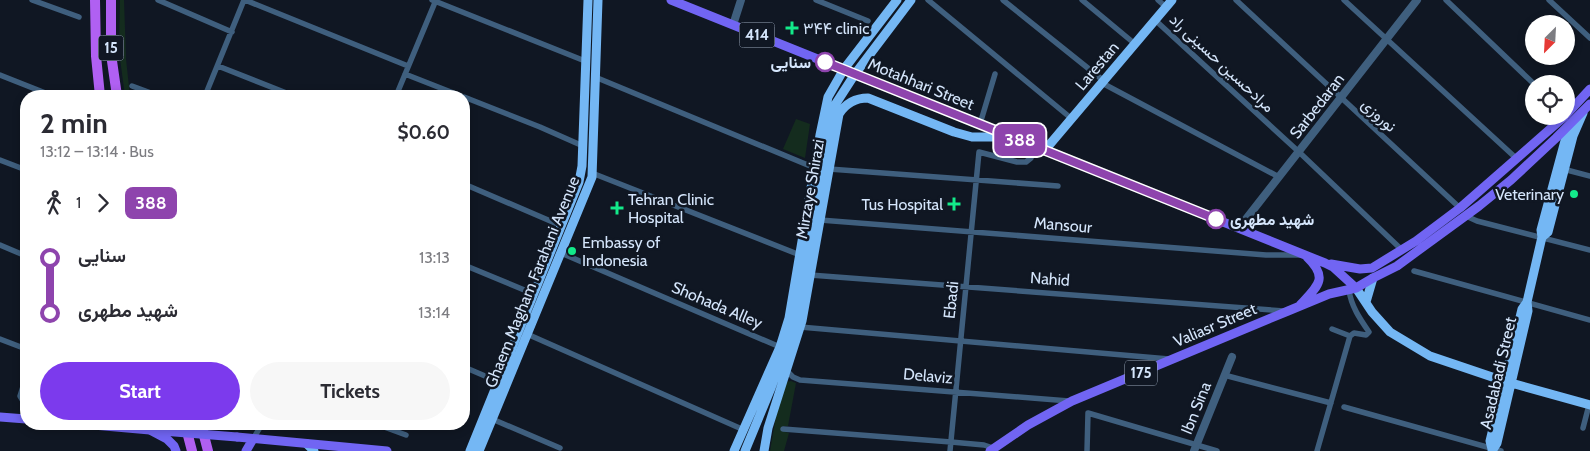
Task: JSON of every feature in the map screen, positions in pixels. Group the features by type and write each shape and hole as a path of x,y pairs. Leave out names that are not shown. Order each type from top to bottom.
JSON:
{"highway":[{"name":"15","path":"95,0 96,56 99,90"},
{"name":"15","path":"111,0 111,54 116,90"},
{"path":"187,430 192,451"},
{"path":"203,430 208,451"}],"main road":[{"name":"Ghaem Magham Farahani Avenue","path":"470,451 580,182 582,172 588,0"},
{"name":"Ghaem Magham Farahani Avenue","path":"479,451 590,184 592,173 598,0"},
{"name":"Motahhari Street","path":"671,0 1325,263 1333,267 1352,287"},
{"name":"Mirzaye Shirazi","path":"734,451 780,346 789,318 828,97 844,69 897,0"},
{"name":"Mirzaye Shirazi","path":"745,451 780,365 795,320 833,108 855,74 911,0"},
{"name":"Larestan","path":"1045,150 1169,3"},
{"path":"1575,105 1590,89"},
{"name":"Mirzaye Shirazi","path":"764,451 768,428 800,327 839,114 850,102 864,98 877,101 954,132 972,137 1013,137"},
{"path":"1542,237 1548,232 1574,131 1580,117 1590,105"},
{"name":"Valiasr Street","path":"992,450 1028,425 1072,402 1329,294 1352,287 1397,266 1466,216 1511,180 1590,105"},
{"path":"1325,263 1367,269 1402,250 1460,208 1555,125"},
{"name":"Asadabadi Street","path":"1495,450 1490,441 1508,382 1522,309 1526,302 1542,237 1541,230 1568,126"},
{"path":"1551,143 1559,139 1564,144"},
{"path":"1298,307 1315,289 1319,280 1319,271 1305,255"},
{"path":"1366,302 1373,278"},
{"path":"1352,287 1384,326 1397,337 1441,360 1508,382 1589,405"},
{"path":"0,418 20,419"},
{"path":"150,430 386,451"},
{"path":"150,430 167,439 176,451"},
{"path":"246,451 253,439"},
{"path":"307,444 314,451"}],"street":[{"path":"32,0 79,17"},
{"path":"158,0 232,32"},
{"path":"208,90 245,0 408,66"},
{"path":"398,90 434,0 586,61"},
{"path":"733,25 741,0"},
{"path":"816,0 868,22"},
{"path":"928,0 1072,119"},
{"path":"1003,0 1103,82 1279,177"},
{"path":"1082,0 1135,44"},
{"path":"1158,0 1169,3"},
{"name":"نوروزی","path":"1236,0 1460,208"},
{"path":"1344,0 1517,159"},
{"name":"Sarbedaran","path":"1240,228 1417,0"},
{"path":"1446,0 1525,75"},
{"path":"1549,0 1590,38"},
{"name":"مرادحسین حسینی راد","path":"1155,20 1299,152 1402,250"},
{"path":"218,66 279,90"},
{"path":"405,74 445,90"},
{"path":"980,124 995,74"},
{"path":"0,75 38,90"},
{"path":"595,77 815,168"},
{"path":"132,86 142,90"},
{"path":"470,100 583,146"},
{"name":"Ebadi","path":"950,451 979,152 1017,162 1026,162 1031,158 1032,153 1024,142"},
{"path":"0,160 20,168"},
{"path":"828,169 1058,186"},
{"path":"1563,169 1590,176"},
{"path":"592,173 800,255"},
{"path":"470,187 562,226"},
{"path":"1466,216 1477,221 1590,250"},
{"name":"Mansour","path":"820,220 1266,255 1305,255"},
{"path":"0,245 20,253"},
{"name":"Shohada Alley","path":"561,253 780,346"},
{"path":"470,267 534,294"},
{"path":"1414,271 1590,320"},
{"name":"Nahid","path":"810,275 1288,311"},
{"path":"1317,451 1350,336 1354,333 1366,335 1369,332 1358,317 1352,302 1352,287"},
{"path":"800,327 1174,359"},
{"path":"1332,329 1350,336"},
{"path":"527,334 744,430"},
{"path":"0,339 20,347"},
{"name":"Ibn Sina","path":"1195,448 1232,357"},
{"path":"470,370 499,382"},
{"name":"Delaviz","path":"786,370 790,375 800,380 1072,402"},
{"path":"1224,376 1331,403"},
{"path":"1583,428 1589,405"},
{"path":"1344,407 1495,450"},
{"path":"1087,451 1088,414 1195,448 1217,451"},
{"path":"492,419 560,448"},
{"path":"783,429 984,445 992,450"},
{"path":"253,439 258,430"},
{"path":"391,430 406,436"}],"green space":[{"path":"120,0 124,0 126,59 129,90 124,90 119,51"},
{"path":"796,119 810,124 805,158 783,149"},
{"path":"786,382 796,383 788,426 783,426 782,431 789,433 784,451 770,451 777,410"}],"bus line":[{"name":"388","path":"825,62 1216,219"}],"place":[{"name":"۳۴۴ clinic","path":"792,28"},
{"name":"سنایی","path":"825,62"},
{"name":"Veterinary","path":"1574,194"},
{"name":"Tus Hospital","path":"954,204"},
{"name":"Tehran Clinic Hospital","path":"617,208"},
{"name":"شهید مطهری","path":"1216,219"},
{"name":"Embassy of Indonesia","path":"572,251"}]}
